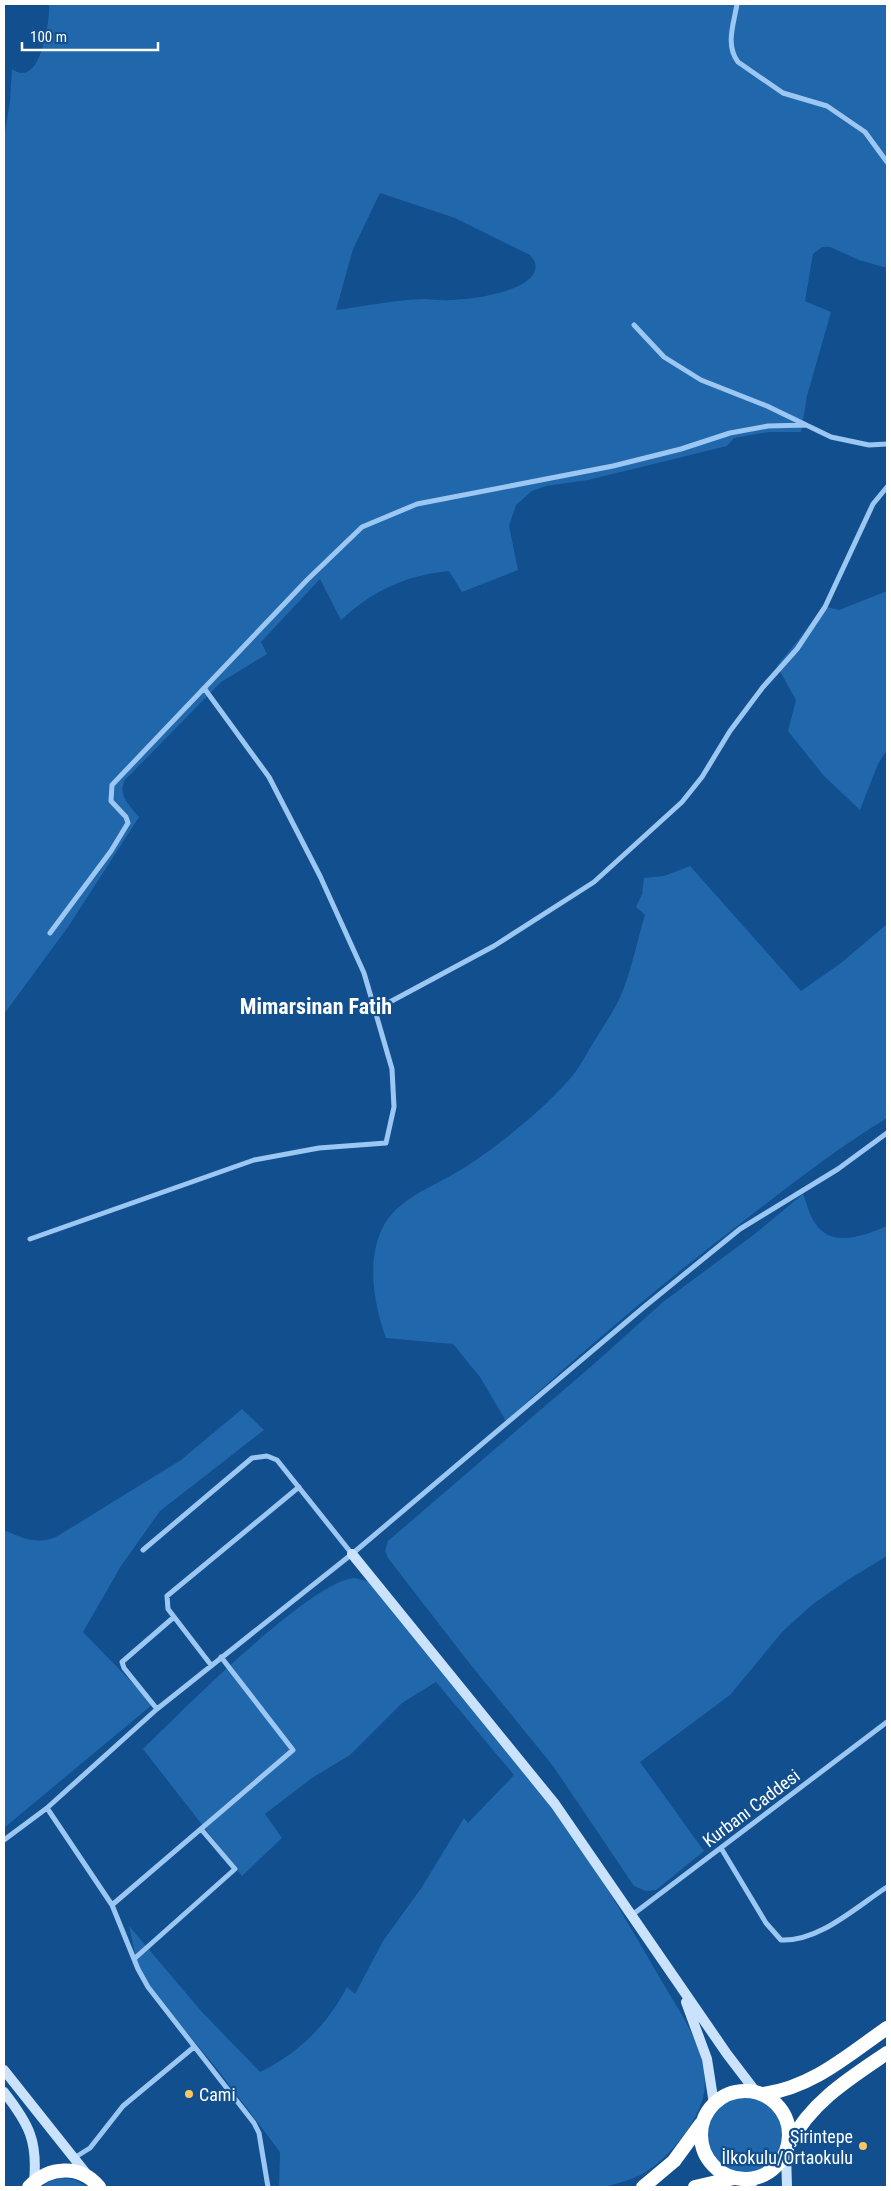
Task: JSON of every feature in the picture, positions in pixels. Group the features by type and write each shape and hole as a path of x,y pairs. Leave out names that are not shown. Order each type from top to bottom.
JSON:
{"highway":[{"path":"643,2187 674,2161 691,2140 714,2104 733,2092 760,2093 793,2087 818,2076 887,2028"},
{"path":"695,2187 743,2182 771,2171 787,2150 805,2120 837,2086 887,2053"},
{"path":"760,2093 776,2103 785,2116 790,2131 787,2150"},
{"path":"705,2117 701,2132 705,2154 714,2167 743,2182"},
{"path":"32,2185 47,2174 62,2170 78,2172 97,2185"}],"street":[{"path":"737,4 731,44 734,56 738,62 783,93 827,106 864,132 887,162"},
{"path":"634,325 664,357 701,380 767,406 831,437 869,445 887,444"},
{"path":"50,933 111,851 128,823 126,816 111,801 112,785 204,688 362,528 417,504 613,466 682,449 730,433 768,426 806,425"},
{"path":"375,1010 494,946 594,882 682,802 702,777 730,731 763,687 796,649 825,607 873,504 887,487"},
{"path":"30,1239 254,1160 319,1148 386,1143 394,1106 392,1069 364,973 324,885 269,777 204,688"},
{"path":"4,1840 48,1808 157,1709 352,1554 644,1307 740,1229 838,1169 887,1133"},
{"path":"142,1550 252,1458 262,1455 272,1457 299,1486 555,1804 680,1987 760,2093"},
{"path":"211,1665 174,1617 166,1603 169,1592 299,1486"},
{"path":"157,1709 124,1668 122,1662 174,1617"},
{"path":"112,1905 293,1750 221,1657"},
{"name":"Kurbanı Caddesi","path":"631,1915 887,1722"},
{"path":"48,1808 112,1905 134,1959 148,1987 254,2123 259,2133 268,2187"},
{"path":"134,1959 235,1869 201,1829"},
{"path":"720,1848 766,1923 781,1940 800,1940 814,1935 887,1887"},
{"path":"680,1987 707,2059 714,2104"},
{"path":"74,2158 90,2148 123,2106 194,2047"},
{"path":"4,2070 97,2185"},
{"path":"4,2092 26,2121 34,2141 36,2155 32,2185"},
{"path":"787,2150 787,2187"}],"shaded area":[{"path":"49,4 887,4 887,268 859,260 830,247 822,247 813,254 805,301 831,312 807,396 801,432 769,432 734,438 727,446 588,480 546,486 532,491 516,505 509,526 518,570 462,592 449,571 419,576 378,593 341,620 320,579 261,642 267,654 221,682 125,780 123,785 124,795 139,817 68,927 4,1014 4,138 10,101 12,69 22,73 30,70 37,62 42,50","holes":["380,193 455,218 530,255 535,262 534,272 528,280 517,287 488,296 460,300 424,299 402,301 336,310 353,249"]},
{"path":"887,591 887,750 878,764 860,810 824,776 788,731 796,700 777,666 823,606 839,610"},
{"path":"690,866 801,991 841,963 887,924 887,1118 814,1167 683,1268 506,1421 480,1377 453,1344 386,1338 376,1303 373,1265 376,1247 382,1230 391,1215 405,1202 467,1166 494,1147 533,1116 572,1076 612,1012 625,985 645,915 636,907 642,894 644,878 664,876"},
{"path":"803,1194 813,1220 822,1231 830,1236 849,1238 887,1226 887,1556 813,1604 783,1631 730,1695 640,1762 704,1851 656,1890 646,1891 634,1886 553,1766 466,1659 388,1558 385,1551 388,1541 663,1302 756,1233"},
{"path":"242,1409 264,1430 160,1511 121,1566 83,1632 153,1704 4,1828 4,1530 23,1538 36,1540 56,1537 181,1460"},
{"path":"354,1578 371,1582 547,1799 605,1885 695,2040 704,2069 705,2084 699,2109 693,2122 675,2146 644,2173 605,2187 279,2187 280,2152 218,2070 150,1988 137,1963 129,1926 202,2012 260,2072 287,2056 311,2037 330,2014 347,1987 355,1994 383,1941 422,1887 464,1818 468,1823 514,1775 436,1682 402,1703 350,1755 312,1778 265,1814 282,1838 242,1876 143,1749 214,1680 277,1624 307,1601 334,1585"},
{"path":"745,2096 760,2099 772,2108 781,2120 784,2135 781,2150 772,2162 760,2171 745,2174 730,2171 718,2162 709,2150 706,2135 709,2120 718,2108 730,2099"},
{"path":"63,2178 75,2180 88,2187 41,2187 50,2181"}],"place":[{"name":"Cami","path":"189,2094"},
{"name":"Şirintepe İlkokulu/Ortaokulu","path":"863,2146"}],"district":[{"name":"Mimarsinan Fatih","path":"316,1006"}]}
